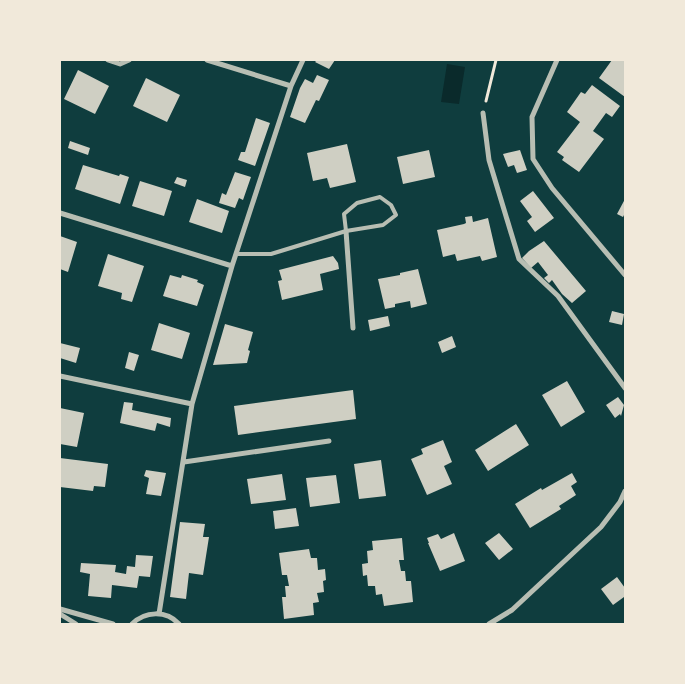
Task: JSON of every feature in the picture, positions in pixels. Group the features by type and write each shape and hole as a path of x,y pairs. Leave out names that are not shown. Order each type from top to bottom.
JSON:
{"street":[{"path":"108,60 120,64 128,60"},
{"path":"207,60 291,86"},
{"path":"159,614 192,404 232,266 291,86 303,60"},
{"path":"557,60 532,117 533,159 552,188 625,275"},
{"path":"483,113 489,160 519,259 558,296 625,388"},
{"path":"60,213 232,266"},
{"path":"346,232 353,328"},
{"path":"60,376 192,404"},
{"path":"184,462 329,441"},
{"path":"488,624 512,610 602,527 620,502 625,491"},
{"path":"60,609 112,624"},
{"path":"60,614 76,624"},
{"path":"132,624 150,614 168,616 179,624"}],"lane":[{"path":"236,254 271,254 346,232 383,225 396,214 391,205 380,197 357,203 344,214 346,232"}],"path":[{"path":"483,113 496,60"}],"water":[{"path":"447,64 465,67 459,104 441,102"}],"building":[{"path":"317,60 335,60 329,69 315,62"},
{"path":"612,60 625,60 625,97 599,78"},
{"path":"78,70 109,86 95,114 64,99"},
{"path":"317,75 329,80 319,101 316,100 305,123 290,117 305,79 313,83"},
{"path":"146,78 180,95 167,122 133,106"},
{"path":"592,85 620,106 612,117 606,113 593,131 604,139 579,172 562,160 564,157 557,152 580,122 567,112 581,92 585,94"},
{"path":"256,118 270,123 255,166 238,160 241,152 245,152"},
{"path":"70,141 90,148 88,155 68,148"},
{"path":"347,144 356,182 330,188 327,178 313,181 307,153"},
{"path":"429,150 435,177 403,184 397,157"},
{"path":"520,150 527,170 517,173 514,165 508,167 503,154"},
{"path":"83,165 119,176 120,174 129,177 120,204 75,189"},
{"path":"235,172 251,177 243,200 239,198 235,208 219,203 222,193 226,195"},
{"path":"177,177 187,180 185,187 174,183"},
{"path":"140,181 172,191 164,216 132,206"},
{"path":"533,191 554,218 535,232 527,221 532,217 520,201"},
{"path":"197,199 229,211 222,233 189,222"},
{"path":"625,199 625,213 623,217 617,214"},
{"path":"472,216 473,222 488,218 497,257 482,261 480,256 457,261 455,254 443,257 437,230 464,224 466,223 465,217"},
{"path":"60,236 77,242 68,272 60,269"},
{"path":"544,241 586,291 572,303 562,294 552,280 549,283 544,278 548,275 538,262 531,268 522,258"},
{"path":"108,254 144,266 132,302 121,299 122,293 98,286"},
{"path":"333,256 338,263 339,269 320,274 323,290 282,300 278,281 282,280 279,270"},
{"path":"418,269 427,304 411,308 410,301 395,304 395,307 385,309 378,279"},
{"path":"170,275 181,278 182,275 198,280 197,282 204,285 197,306 163,296"},
{"path":"612,311 624,314 622,325 609,322"},
{"path":"388,316 390,326 370,331 368,320"},
{"path":"159,323 190,333 182,359 151,350"},
{"path":"225,324 253,332 247,363 213,365"},
{"path":"452,336 456,347 442,353 438,342"},
{"path":"60,343 80,348 76,363 60,358"},
{"path":"129,352 139,355 134,371 125,368"},
{"path":"567,381 585,412 561,427 542,395"},
{"path":"353,390 356,419 238,435 234,406"},
{"path":"618,397 624,405 621,416 620,414 615,418 606,405"},
{"path":"124,402 133,403 132,410 171,418 170,427 157,423 155,431 120,423"},
{"path":"60,408 84,413 77,447 60,444"},
{"path":"516,424 529,445 488,471 475,450"},
{"path":"443,440 452,462 444,466 452,484 427,495 411,459 423,454 421,449"},
{"path":"60,458 108,464 105,487 94,486 93,491 60,487"},
{"path":"381,460 386,496 359,499 354,464"},
{"path":"146,470 166,473 161,496 146,494 149,478 144,476"},
{"path":"572,473 577,482 571,486 576,495 559,506 561,509 530,528 515,504 541,488 542,490"},
{"path":"282,474 286,500 251,504 247,479"},
{"path":"336,475 340,503 310,507 306,478"},
{"path":"296,508 299,526 275,529 273,511"},
{"path":"180,522 205,524 203,537 209,537 203,575 189,573 186,599 170,597"},
{"path":"454,533 465,561 440,571 427,538 438,534 441,539"},
{"path":"499,533 513,549 499,560 485,543"},
{"path":"402,538 404,560 399,560 401,571 405,571 406,581 411,581 413,602 384,606 382,594 376,595 375,586 368,586 367,575 363,576 362,564 368,563 367,551 373,550 372,541"},
{"path":"309,549 311,558 317,558 318,570 325,569 324,592 317,593 319,602 313,603 314,615 284,619 282,597 286,597 285,586 289,586 287,575 282,575 279,553"},
{"path":"136,555 153,556 150,577 139,576 137,588 112,585 111,598 88,596 90,574 80,572 81,563 116,565 115,572 126,574 127,566 135,567"},
{"path":"617,577 625,588 625,598 613,605 601,589"}]}
